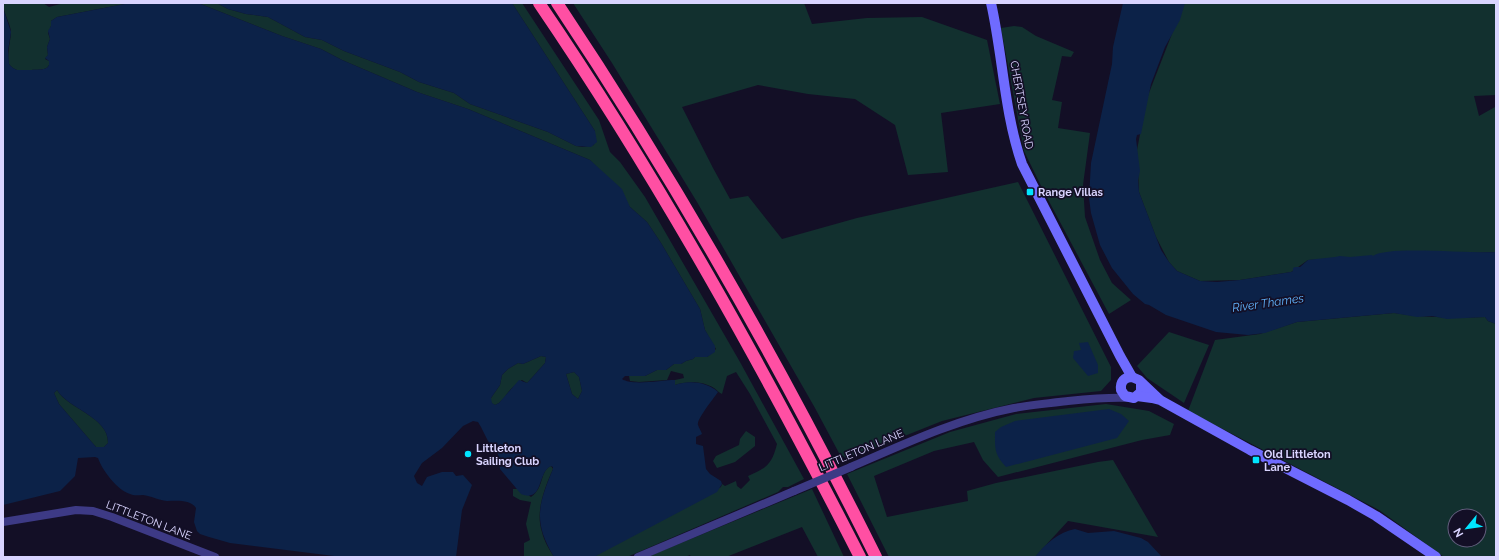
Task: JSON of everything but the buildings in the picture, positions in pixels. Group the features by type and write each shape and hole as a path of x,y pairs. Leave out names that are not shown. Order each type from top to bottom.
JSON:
{"highway":[{"path":"539,3 632,147 713,284 778,400 860,557"},
{"path":"557,3 638,128 738,298 827,459 876,557"}],"main road":[{"name":"CHERTSEY ROAD","path":"991,3 998,34 1008,107 1022,164 1120,356 1126,381"},
{"path":"1160,400 1133,397 1122,393 1126,381 1136,378 1160,400 1250,450 1348,500 1376,516 1436,557"},
{"path":"1133,397 1141,392 1141,383"}],"street":[{"path":"1103,397 1115,392 1126,381"},
{"name":"LITTLETON LANE","path":"638,557 919,437 982,416 1012,408 1039,404 1103,397 1133,397"},
{"name":"LITTLETON LANE","path":"3,522 76,510 93,511 215,557"}],"green space":[{"path":"3,3 43,3 49,7 64,3 130,3 57,17 51,21 51,26 48,33 50,39 47,47 48,55 45,59 49,61 49,65 43,69 17,70 9,64 8,60 11,33"},
{"path":"198,3 217,3 228,9 246,14 268,17 305,37 322,40 344,51 400,72 419,82 454,93 470,104 548,132 576,146 583,147 594,145 595,131 512,3 522,3 599,120 610,152 620,162 645,197 740,362 804,479 788,487 783,487 778,492 627,557 593,557 721,487 722,484 725,486 736,481 737,486 741,489 750,480 748,476 764,468 771,461 777,444 750,394 736,372 727,376 722,394 710,386 700,383 690,382 675,385 675,380 684,378 683,374 671,371 667,380 639,382 630,381 629,376 645,376 657,370 666,370 674,364 681,364 695,357 707,357 716,349 705,330 700,309 647,222 630,207 590,160 468,109 417,92 342,60 321,49 282,36"},
{"path":"573,3 804,3 812,24 867,18 922,17 987,40 1000,104 941,113 948,172 908,175 895,125 855,99 808,94 758,85 682,107 730,199 748,196 782,239 857,218 1018,182 1111,367 1111,380 1101,391 1034,398 942,421 847,459 839,453 815,408 697,202 612,63"},
{"path":"1184,3 1496,3 1496,95 1474,96 1479,116 1495,107 1496,252 1308,260 1291,272 1240,280 1200,281 1177,271 1169,262 1156,237 1139,192 1137,150 1147,98"},
{"path":"1014,26 1022,27 1036,36 1074,52 1071,57 1062,56 1052,100 1062,102 1058,128 1090,133 1083,185 1085,217 1100,260 1112,283 1131,300 1109,314 1044,192 1024,151 1001,28"},
{"path":"1394,313 1417,316 1462,318 1485,317 1488,321 1496,324 1496,557 1444,557 1379,510 1188,411 1215,340 1260,334 1297,322"},
{"path":"1169,332 1209,345 1184,403 1147,378 1137,366"},
{"path":"541,356 546,357 545,363 527,383 522,380 511,389 500,402 495,405 491,403 491,398 500,385 502,375 508,369 518,363 523,364"},
{"path":"574,372 579,377 582,391 578,399 572,394 566,374"},
{"path":"57,390 62,397 102,426 107,434 108,443 104,447 96,447 59,404 54,393"},
{"path":"1106,404 1149,411 1174,424 1170,435 1142,440 998,477 983,460 974,442 934,451 874,476 887,517 968,501 967,491 996,483 1113,460 1158,537 1068,521 1035,557 889,557 847,474 950,432 1016,414"},
{"path":"746,431 755,437 755,446 735,462 717,468 713,461 716,456 739,445 740,439"},
{"path":"551,466 553,469 544,492 540,508 540,524 544,539 554,557 524,557 524,543 530,540 526,524 531,502 520,500 513,496 513,489 520,489 531,497 540,486 545,471"},
{"path":"812,489 844,557 818,557 802,527 726,557 691,557 690,555 685,557 647,557"}],"water":[{"path":"130,3 198,3 282,36 321,49 342,60 417,92 468,109 590,160 622,189 630,207 647,222 700,309 705,330 715,346 715,352 707,357 695,357 681,364 674,364 666,370 657,370 645,376 625,376 622,379 633,382 675,380 675,385 692,382 709,386 718,392 698,422 702,434 696,437 696,444 703,446 706,469 710,474 721,481 722,484 717,492 594,557 554,557 547,545 540,523 541,503 553,467 551,466 547,469 537,491 528,496 521,494 500,469 498,454 488,441 478,422 473,421 463,426 442,448 422,463 414,476 417,483 422,486 427,477 442,472 453,472 456,476 463,475 472,485 462,510 456,557 342,557 230,543 200,534 197,531 194,522 196,508 190,503 183,501 167,501 143,495 133,495 125,492 115,484 103,468 98,458 95,457 78,458 75,476 60,491 3,505 3,8 11,32 8,51 9,64 17,70 43,69 49,65 49,61 45,58 48,55 47,47 50,39 48,31 51,26 51,21 57,17","holes":["541,356 546,357 545,363 527,383 519,380 499,403 495,405 492,403 491,398 500,385 502,375 508,369 518,363 523,364","574,372 579,377 582,391 578,399 572,394 566,374","57,390 62,397 102,426 107,434 108,443 104,447 96,447 59,404 54,393"]},
{"path":"217,3 512,3 595,131 597,142 591,147 576,146 548,132 470,104 454,93 419,82 400,72 344,51 322,40 305,37 268,17 246,14 228,9"},
{"name":"River Thames","path":"1123,3 1185,3 1180,20 1165,47 1151,84 1141,134 1137,135 1136,139 1140,171 1138,180 1139,192 1161,250 1177,271 1200,281 1217,282 1291,272 1293,271 1293,268 1300,267 1308,260 1340,256 1373,256 1381,253 1411,250 1496,252 1496,324 1488,321 1485,317 1447,319 1432,316 1417,317 1394,313 1297,322 1265,333 1248,335 1216,332 1166,315 1145,304 1133,294 1112,268 1100,245 1091,213 1089,198 1091,163"},
{"path":"1088,342 1098,365 1098,373 1088,376 1073,358 1074,351 1081,350 1079,343"},
{"path":"1109,409 1121,414 1129,421 1117,438 1006,467 997,455 995,447 995,432 1001,427 1015,421"},
{"path":"1075,529 1088,533 1114,531 1141,538 1148,542 1162,557 1035,557 1053,539 1063,533"}],"place":[{"name":"Range Villas","path":"1030,192"},
{"name":"Littleton Sailing Club","path":"468,454"},
{"name":"Old Littleton Lane","path":"1256,460"}]}
